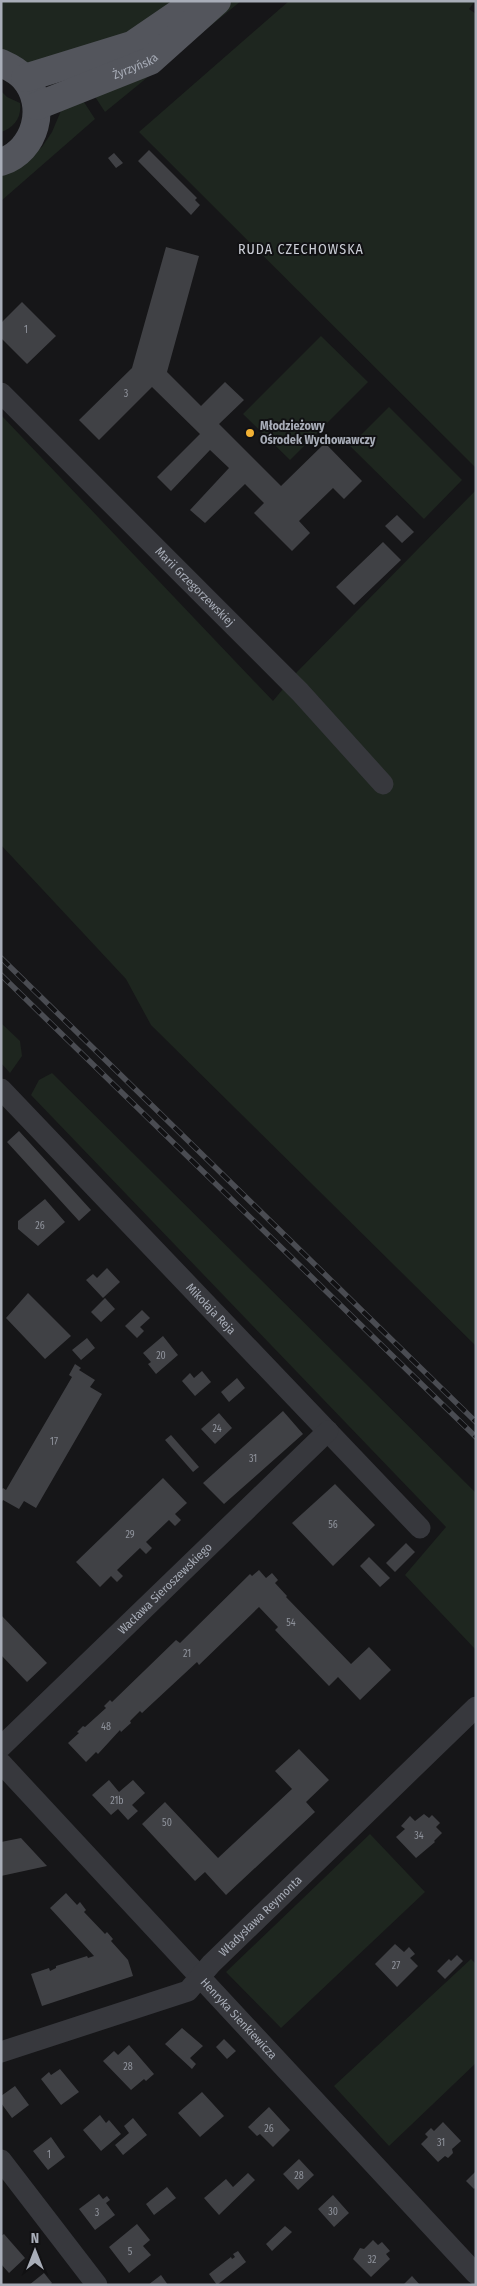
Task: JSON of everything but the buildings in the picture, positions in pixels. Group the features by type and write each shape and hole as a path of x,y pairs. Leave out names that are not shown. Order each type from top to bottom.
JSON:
{"main road":[{"name":"Żyrzyńska","path":"25,78 132,45 197,1"},
{"name":"Żyrzyńska","path":"37,106 150,61 217,1"},
{"path":"1,63 14,69 25,78 33,92 37,106 37,120 26,144 17,154 1,162"}],"street":[{"name":"Marii Grzegorzewskiej","path":"1,392 300,692 383,784"},
{"name":"Mikołaja Reja","path":"3,1095 420,1528"},
{"name":"Wacława Sieroszewskiego","path":"1,1747 328,1431"},
{"name":"Władysława Reymonta","path":"1,2052 188,1991 476,1707"},
{"name":"Henryka Sienkiewicza","path":"1,1764 476,2274"},
{"path":"1,2160 98,2285"}],"shaded area":[{"path":"1,1 178,1 129,38 39,69 1,51"},
{"path":"229,1 241,1 105,112 92,92"},
{"path":"289,1 475,1 469,9 476,14 476,468 139,132"},
{"path":"1,91 7,97 20,103 20,113 10,128 1,132"},
{"path":"80,96 95,119 1,201 1,178 8,168 42,147 52,132 63,106"},
{"path":"321,336 368,382 290,460 243,414"},
{"path":"389,407 462,480 424,519 350,446"},
{"path":"1,415 273,701 297,672 476,490 476,1346 151,1025 126,979 1,845"},
{"path":"1,1023 20,1041 22,1056 10,1073 1,1063"},
{"path":"52,1073 476,1493 476,1650 405,1575 446,1527 31,1095 39,1080"},
{"path":"370,1834 425,1892 281,2028 226,1972"},
{"path":"471,1959 476,1964 476,2063 389,2146 334,2086"}],"railway":[{"path":"1,958 476,1422"},
{"path":"1,975 476,1437"}],"place":[{"name":"Młodzieżowy Ośrodek Wychowawczy","path":"250,433"}],"district":[{"name":"RUDA CZECHOWSKA","path":"301,249"}]}
